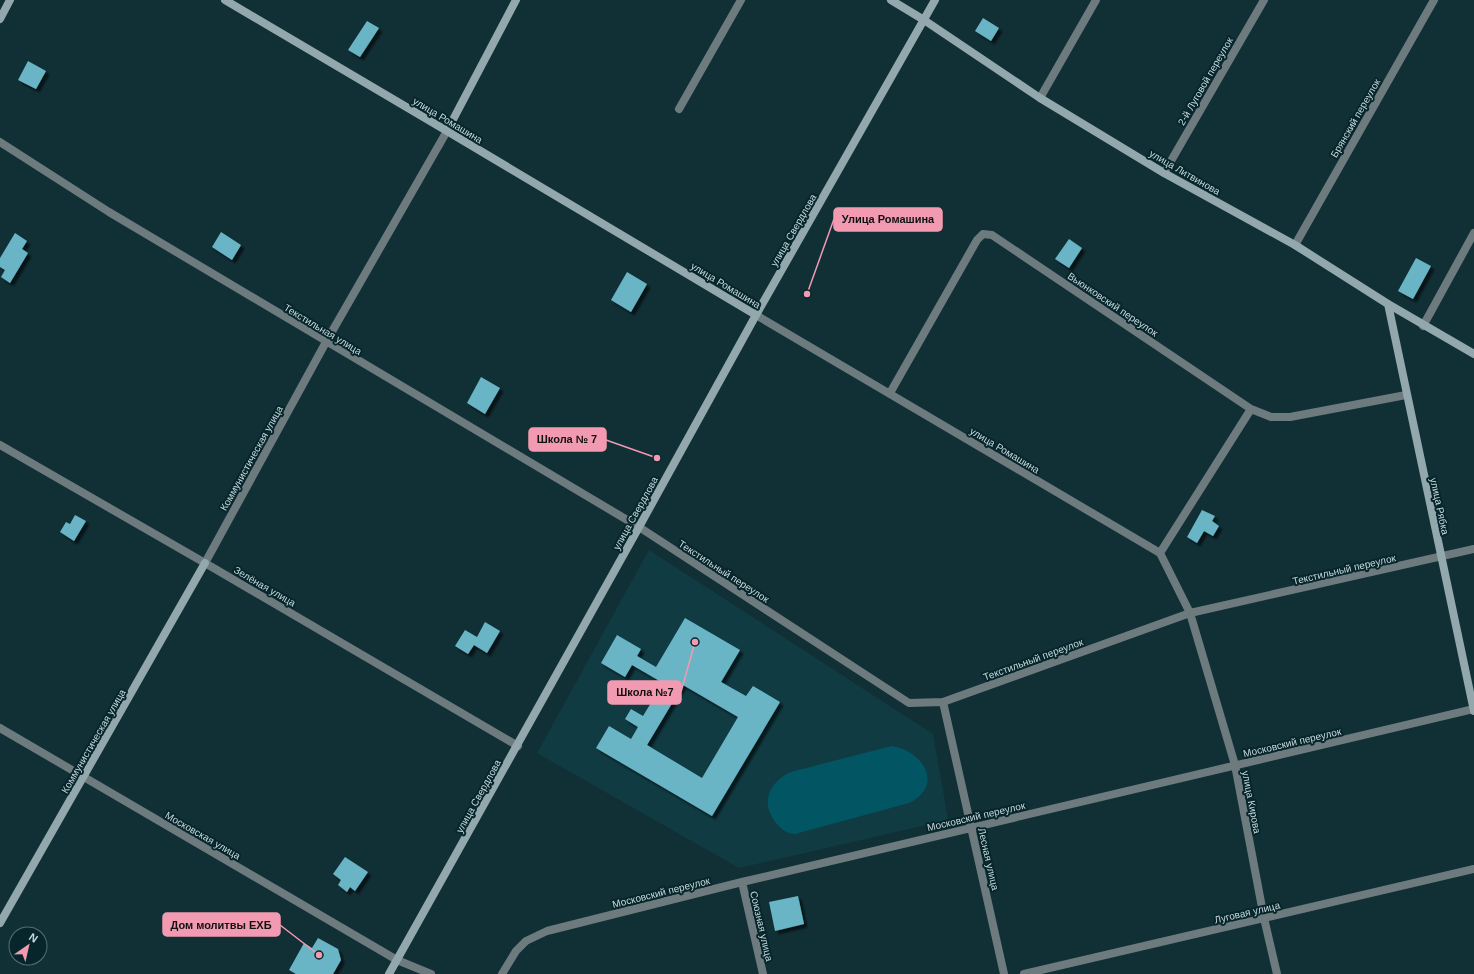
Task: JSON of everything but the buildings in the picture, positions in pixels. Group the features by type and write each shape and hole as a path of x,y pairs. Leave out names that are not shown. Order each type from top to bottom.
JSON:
{"main road":[{"path":"0,19 10,0"},
{"name":"улица Ромашина","path":"224,0 756,315"},
{"name":"Коммунистическая улица","path":"447,131 516,0"},
{"name":"улица Литвинова","path":"892,0 1040,98 1164,173 1295,245 1423,326 1474,354"},
{"name":"улица Свердлова","path":"389,974 518,746 756,315 935,0"},
{"name":"улица Рябка","path":"1388,304 1440,557 1474,710"},
{"name":"Коммунистическая улица","path":"0,923 205,563"}],"street":[{"path":"679,109 741,0"},
{"path":"1040,98 1096,0"},
{"name":"2-й Луговой переулок","path":"1164,173 1264,0"},
{"name":"Брянский переулок","path":"1295,245 1434,0"},
{"name":"Коммунистическая улица","path":"205,563 326,342 447,131"},
{"name":"Текстильная улица","path":"0,142 109,212 639,527"},
{"path":"1423,326 1474,233"},
{"name":"Вьюнковский переулок","path":"890,393 977,240 983,234 992,235 1251,409 1271,417 1290,417 1406,395"},
{"name":"улица Ромашина","path":"756,315 1160,553"},
{"path":"1190,613 1160,553 1251,409"},
{"name":"Зелёная улица","path":"0,445 518,746"},
{"name":"Текстильный переулок","path":"639,527 909,703 943,702 1190,613 1474,550"},
{"name":"улица Кирова","path":"1190,613 1235,765 1264,918 1277,974"},
{"name":"Лесная улица","path":"943,702 1004,974"},
{"name":"Московский переулок","path":"502,974 516,951 526,941 547,931 971,827 1474,710"},
{"name":"Московская улица","path":"0,728 397,960"},
{"name":"Луговая улица","path":"1024,974 1474,869"},
{"name":"Союзная улица","path":"742,882 763,974"},
{"path":"397,960 431,974"}],"shaded area":[{"path":"649,550 933,734 948,820 739,868 537,753"},
{"path":"892,746 913,754 926,770 928,778 926,787 920,796 909,803 795,834 784,831 775,822 769,809 768,796 774,785 788,773"}],"place":[{"name":"Улица Ромашина","path":"807,294"},
{"name":"Школа № 7","path":"657,458"},
{"name":"Школа №7","path":"695,642"},
{"name":"Дом молитвы ЕХБ","path":"319,955"}]}
